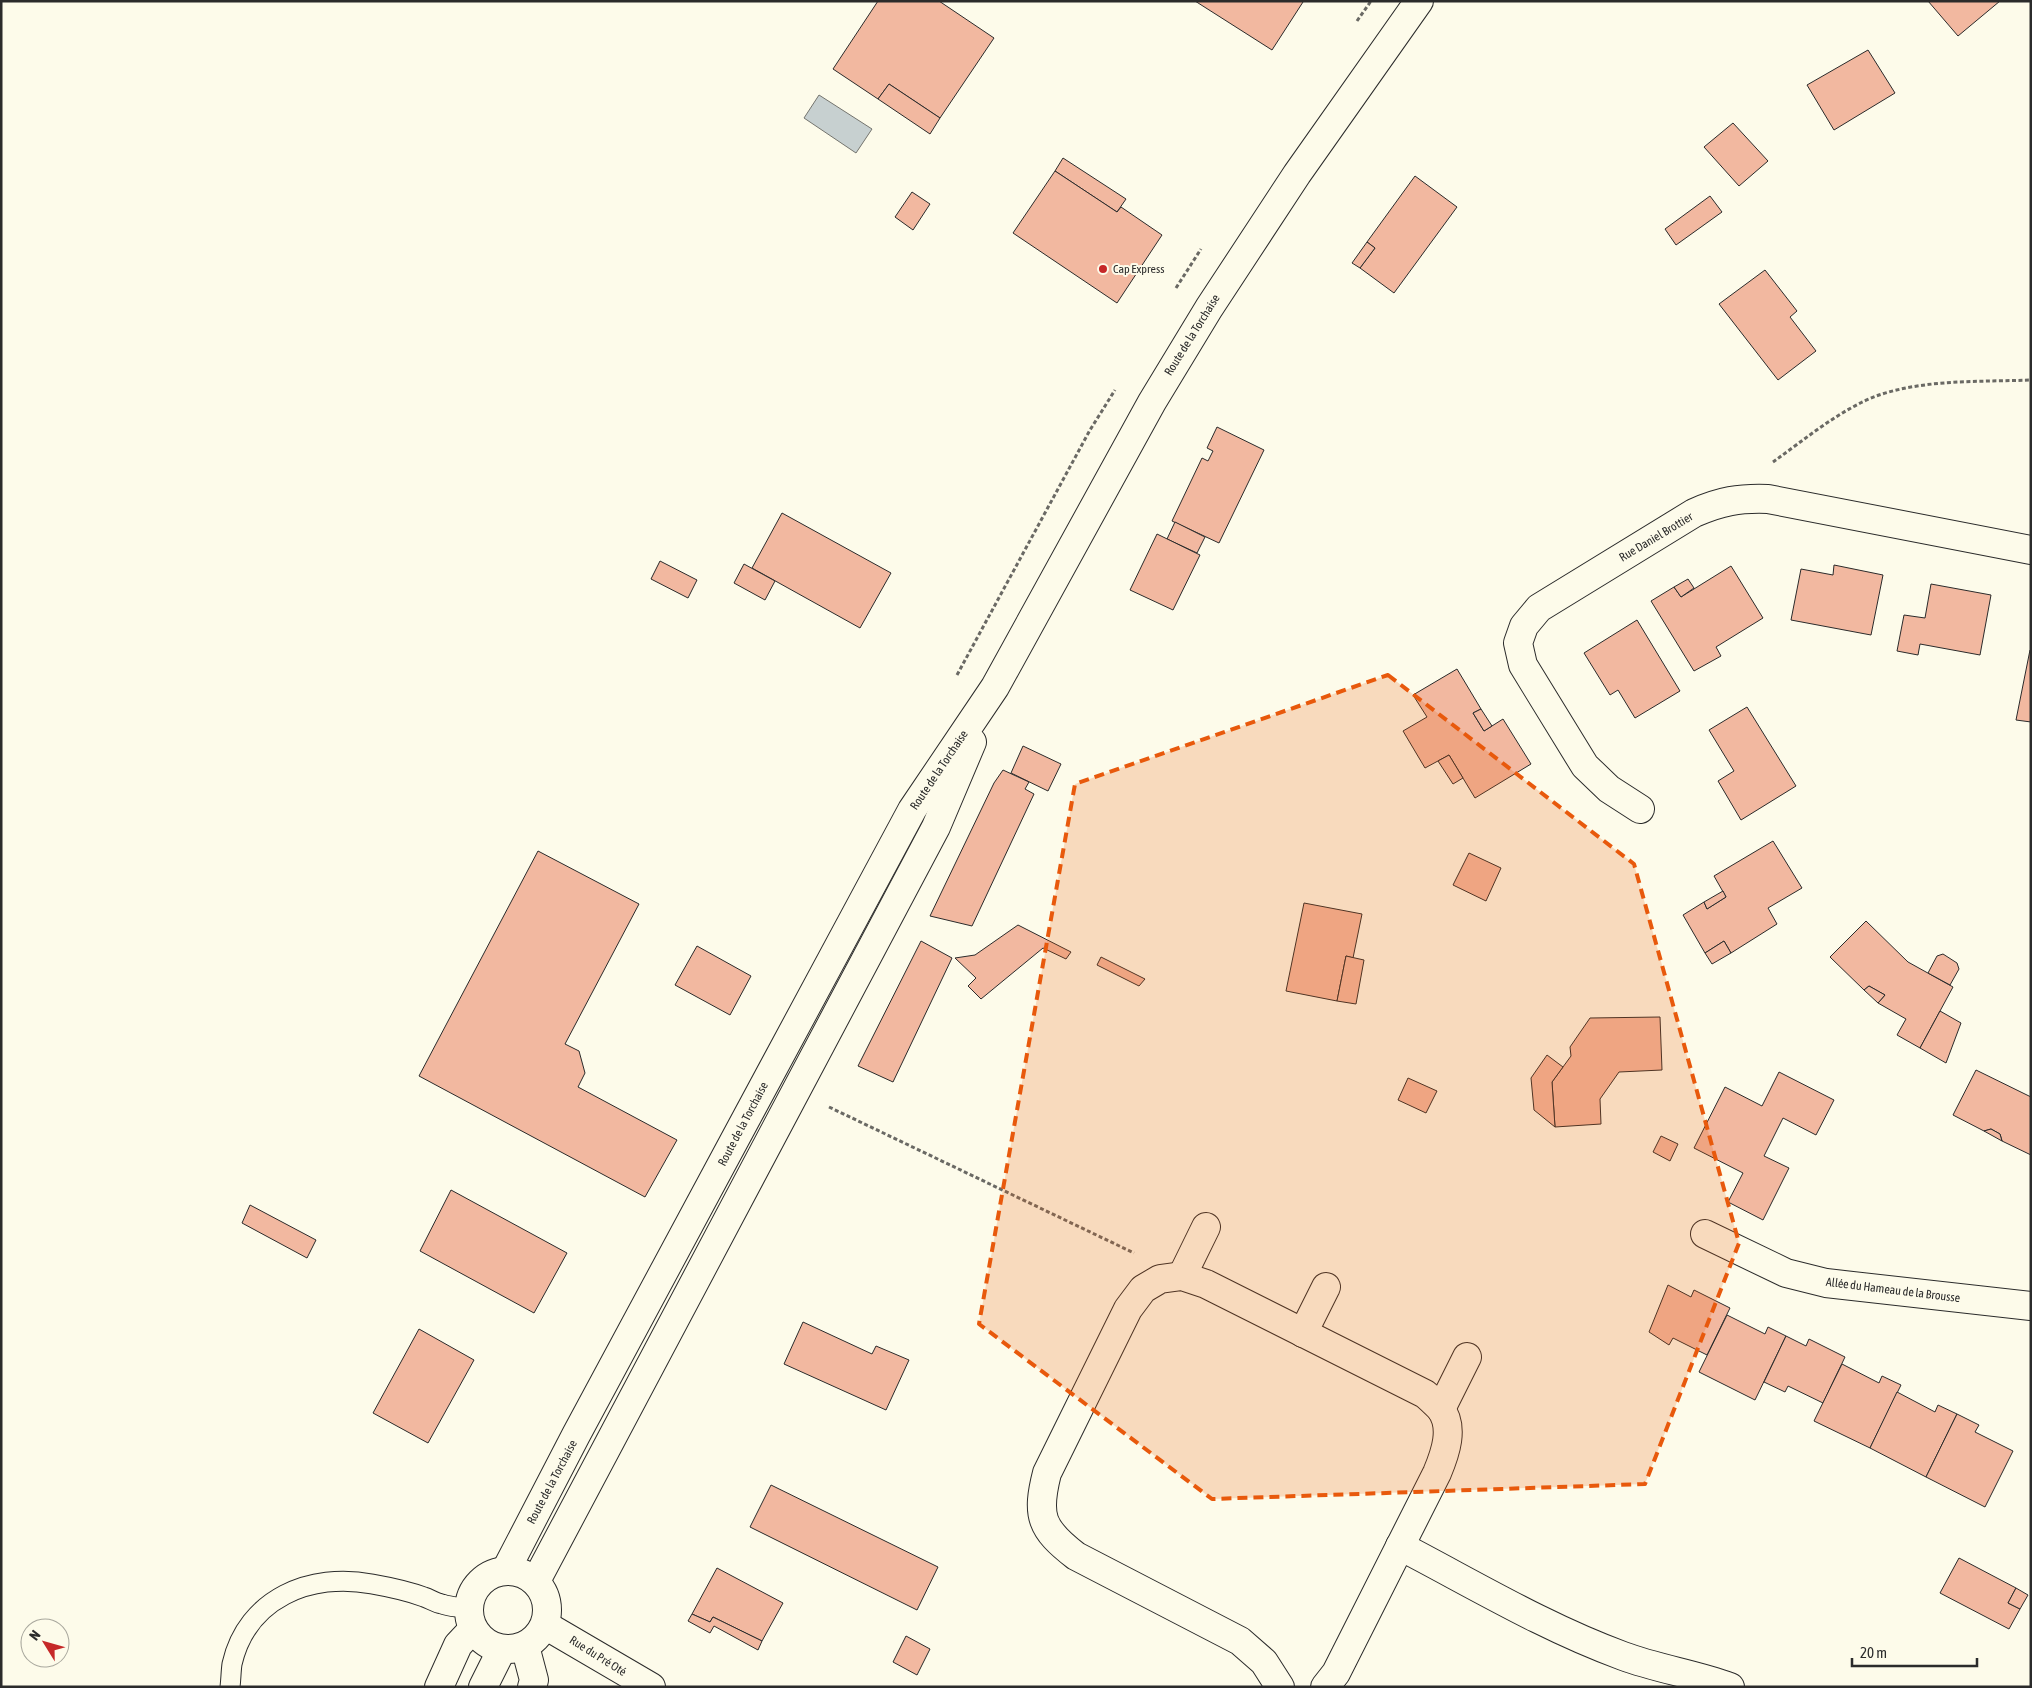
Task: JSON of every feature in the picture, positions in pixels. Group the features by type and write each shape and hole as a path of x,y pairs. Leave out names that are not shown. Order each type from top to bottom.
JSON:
{"main road":[{"name":"Route de la Torchaise","path":"506,1570 912,810 995,687 1152,402 1209,308 1297,174 1419,1"},
{"name":"Rue Daniel Brottier","path":"1640,809 1609,789 1585,766 1524,665 1518,644 1524,626 1539,608 1694,513 1716,503 1746,499 1768,499 2031,550"},
{"name":"Route de la Torchaise","path":"536,1581 936,827 995,687"},
{"path":"1182,1276 1206,1227"},
{"name":"Allée du Hameau de la Brousse","path":"1705,1234 1786,1273 1826,1283 2031,1306"},
{"path":"1280,1687 1264,1662 1240,1641 1076,1556 1055,1540 1043,1521 1041,1496 1047,1473 1128,1309 1143,1289 1160,1279 1182,1276 1206,1284 1425,1394 1441,1409 1448,1429 1446,1449 1437,1473 1336,1673 1325,1687"},
{"path":"1303,1332 1326,1286"},
{"path":"1441,1409 1467,1357"},
{"path":"1400,1546 1560,1629 1624,1657 1709,1679 1730,1687"},
{"path":"439,1687 470,1619 475,1587 484,1578 506,1570 527,1575 536,1581 543,1591 547,1602 548,1613 545,1625 540,1633 514,1648 483,1687"},
{"path":"470,1619 480,1638 490,1646 514,1648"},
{"name":"Rue du Pré Oté","path":"545,1625 651,1687"},
{"path":"514,1648 534,1680 532,1687"}],"lane":[{"path":"230,1687 233,1663 244,1634 260,1611 284,1594 310,1584 337,1580 372,1584 424,1596 470,1619"}],"path":[{"path":"1771,463 1844,413 1878,396 1915,386 2031,380"},
{"path":"835,1110 1182,1276"}],"highlighted area":[{"path":"1388,675 1634,864 1739,1243 1645,1484 1212,1499 979,1324 1075,784"}],"shaded area":[{"path":"819,95 872,129 856,153 804,118"}],"building":[{"path":"878,1 939,1 994,38 940,118 889,84 878,99 833,69"},
{"path":"1195,1 1302,1 1303,2 1272,50"},
{"path":"1928,1 2000,1 1958,36"},
{"path":"1868,50 1895,93 1834,130 1807,85"},
{"path":"889,84 940,118 930,134 878,99"},
{"path":"1733,123 1768,161 1739,186 1704,147"},
{"path":"1063,158 1126,199 1117,212 1055,171"},
{"name":"Cap Express","path":"1055,171 1117,212 1121,207 1162,235 1117,303 1013,233"},
{"path":"1415,176 1457,207 1394,293 1360,268 1375,248 1367,242"},
{"path":"912,192 930,204 913,230 895,217"},
{"path":"1710,196 1722,212 1676,245 1665,229"},
{"path":"1367,242 1375,248 1360,268 1352,263"},
{"path":"1765,270 1797,311 1790,317 1816,351 1778,380 1719,304"},
{"path":"1217,427 1264,450 1219,543 1172,521 1202,458 1208,461 1213,451 1207,448"},
{"path":"782,513 891,573 860,628 752,568"},
{"path":"1175,522 1205,537 1197,553 1167,539"},
{"path":"1157,534 1200,555 1173,610 1130,590"},
{"path":"660,561 697,580 688,598 651,579"},
{"path":"744,564 775,581 765,600 734,583"},
{"path":"1834,565 1883,575 1871,635 1791,620 1801,569 1833,575"},
{"path":"1731,566 1763,618 1716,647 1721,656 1694,671 1651,601 1674,587 1681,597"},
{"path":"1688,579 1694,588 1681,597 1674,587"},
{"path":"1931,584 1991,595 1980,655 1920,644 1918,655 1897,651 1904,615 1925,618"},
{"path":"1637,620 1680,691 1635,718 1618,690 1610,695 1584,653"},
{"path":"2031,650 2031,722 2016,720"},
{"path":"1457,669 1481,709 1473,713 1484,731 1503,719 1531,764 1475,798 1449,755 1425,768 1403,731 1427,717 1413,695"},
{"path":"1747,707 1796,786 1741,820 1718,781 1734,771 1709,730"},
{"path":"1481,709 1492,726 1484,731 1473,713"},
{"path":"1023,746 1061,764 1048,791 1011,773"},
{"path":"1449,755 1463,778 1453,784 1438,761"},
{"path":"1003,770 1029,782 1025,789 1034,794 972,926 930,916 994,783"},
{"path":"1773,841 1802,888 1768,908 1777,924 1731,953 1724,941 1705,953 1683,915 1704,902 1707,909 1726,897 1714,876"},
{"path":"538,851 639,904 565,1044 579,1051 585,1073 578,1087 677,1140 645,1197 419,1076"},
{"path":"1469,853 1501,868 1486,901 1453,885"},
{"path":"1723,891 1726,897 1707,909 1704,902"},
{"path":"1304,903 1362,914 1353,958 1346,956 1337,1001 1286,991"},
{"path":"1866,921 1908,962 1953,987 1920,1048 1897,1035 1906,1019 1878,1003 1885,995 1869,986 1864,990 1830,957"},
{"path":"1018,925 1071,952 1066,959 1043,948 981,999 968,986 976,978 955,958 975,955"},
{"path":"921,941 952,958 893,1082 858,1066"},
{"path":"1724,941 1731,953 1712,964 1705,953"},
{"path":"697,946 751,976 730,1015 675,985"},
{"path":"1943,954 1957,963 1959,969 1950,985 1928,973 1937,956"},
{"path":"1346,956 1364,960 1356,1004 1337,1001"},
{"path":"1101,957 1145,979 1139,986 1097,965"},
{"path":"1869,986 1885,995 1878,1003 1864,990"},
{"path":"1940,1011 1961,1023 1946,1063 1920,1048"},
{"path":"1660,1017 1662,1070 1619,1072 1600,1099 1601,1124 1555,1127 1552,1082 1571,1056 1570,1047 1590,1018"},
{"path":"1547,1055 1563,1067 1552,1082 1555,1127 1534,1110 1531,1078"},
{"path":"1976,1070 2031,1097 2031,1155 2002,1141 2000,1134 1991,1129 1984,1131 1953,1115"},
{"path":"1779,1072 1834,1100 1816,1135 1783,1118 1764,1156 1789,1168 1763,1220 1728,1202 1743,1173 1694,1148 1725,1087 1762,1106"},
{"path":"1408,1078 1437,1091 1426,1113 1398,1100"},
{"path":"1991,1129 2000,1134 2002,1141 1984,1131"},
{"path":"1661,1136 1678,1144 1670,1161 1653,1152"},
{"path":"451,1190 567,1253 534,1313 420,1251"},
{"path":"250,1205 316,1240 307,1258 242,1223"},
{"path":"1668,1285 1691,1297 1694,1290 1730,1308 1707,1355 1673,1338 1669,1345 1649,1332"},
{"path":"1727,1315 1765,1334 1768,1327 1786,1336 1755,1400 1699,1372"},
{"path":"803,1322 872,1354 876,1346 909,1360 886,1410 784,1364"},
{"path":"419,1329 474,1360 428,1443 373,1413"},
{"path":"1786,1336 1806,1346 1809,1339 1845,1357 1823,1403 1788,1386 1785,1392 1764,1382"},
{"path":"1842,1364 1879,1383 1882,1376 1901,1385 1870,1448 1814,1421"},
{"path":"1897,1392 1935,1412 1938,1405 1957,1414 1926,1477 1870,1448"},
{"path":"1957,1414 1979,1425 1975,1432 2013,1451 1985,1507 1926,1477"},
{"path":"771,1485 938,1567 917,1610 750,1527"},
{"path":"1959,1558 2016,1588 2008,1603 2020,1609 2009,1629 1940,1593"},
{"path":"717,1568 783,1603 762,1641 713,1617 710,1622 692,1614"},
{"path":"2016,1588 2028,1595 2020,1609 2008,1603"},
{"path":"692,1614 710,1622 713,1617 762,1641 758,1650 714,1626 710,1633 688,1621"},
{"path":"906,1636 930,1649 917,1675 893,1662"}],"place":[{"name":"Cap Express","path":"1103,269"}]}
